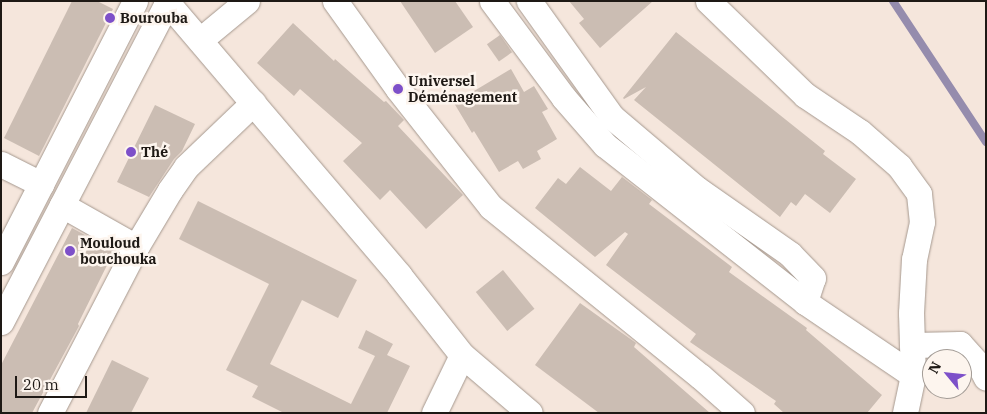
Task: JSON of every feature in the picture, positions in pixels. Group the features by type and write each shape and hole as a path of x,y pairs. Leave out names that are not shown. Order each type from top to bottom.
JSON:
{"street":[{"path":"1,262 135,1"},
{"path":"200,40 247,1"},
{"path":"335,1 398,90 491,207 700,376 742,413"},
{"path":"492,1 564,98 606,145 805,302 913,375"},
{"path":"529,1 612,117 697,189 790,254 813,278 805,302"},
{"path":"708,1 805,95 860,132 899,166 919,194 922,222 914,259 911,313 913,375 905,413"},
{"path":"1,322 167,2 399,275 462,355 530,413"},
{"path":"50,413 136,247 186,168 253,103"},
{"path":"1,164 41,184"},
{"path":"62,205 136,247"},
{"path":"912,345 960,344 980,366 986,378"},
{"path":"434,413 462,355"}],"building":[{"path":"72,1 97,1 113,9 39,156 4,138"},
{"path":"400,1 455,1 473,27 435,53"},
{"path":"569,1 653,1 600,48 579,23 584,19"},
{"path":"293,23 334,61 335,59 384,102 386,101 404,120 398,126 463,195 426,229 390,190 380,200 343,161 362,143 300,89 294,96 257,63"},
{"path":"676,32 825,151 823,154 856,179 830,213 805,194 796,206 791,202 780,217 634,100 646,87 623,98"},
{"path":"500,35 512,52 499,61 487,44"},
{"path":"511,69 524,92 534,86 548,109 542,112 557,139 537,151 541,159 523,169 518,161 499,172 454,103"},
{"path":"155,105 195,124 182,151 174,159 149,197 117,182"},
{"path":"580,167 611,191 622,177 652,200 649,204 732,267 729,272 807,328 806,330 882,395 867,413 784,413 774,404 776,401 690,342 696,334 606,265 628,234 625,232 595,257 535,208 558,178 566,184"},
{"path":"198,201 357,280 338,318 302,300 270,364 351,404 375,356 358,348 366,330 393,344 387,355 410,366 387,413 284,413 252,397 258,386 226,370 269,284 179,239"},
{"path":"72,228 114,251 78,324 79,326 32,413 1,413 1,365"},
{"path":"503,270 534,309 507,331 476,292"},
{"path":"580,303 636,343 634,347 710,413 599,413 535,365"},
{"path":"112,360 149,378 131,413 86,413"}],"waterway":[{"path":"893,1 986,142"}],"place":[{"name":"Bourouba","path":"110,18"},
{"name":"Universel Déménagement","path":"398,89"},
{"name":"Thé","path":"131,152"},
{"name":"Mouloud bouchouka","path":"70,251"}]}
